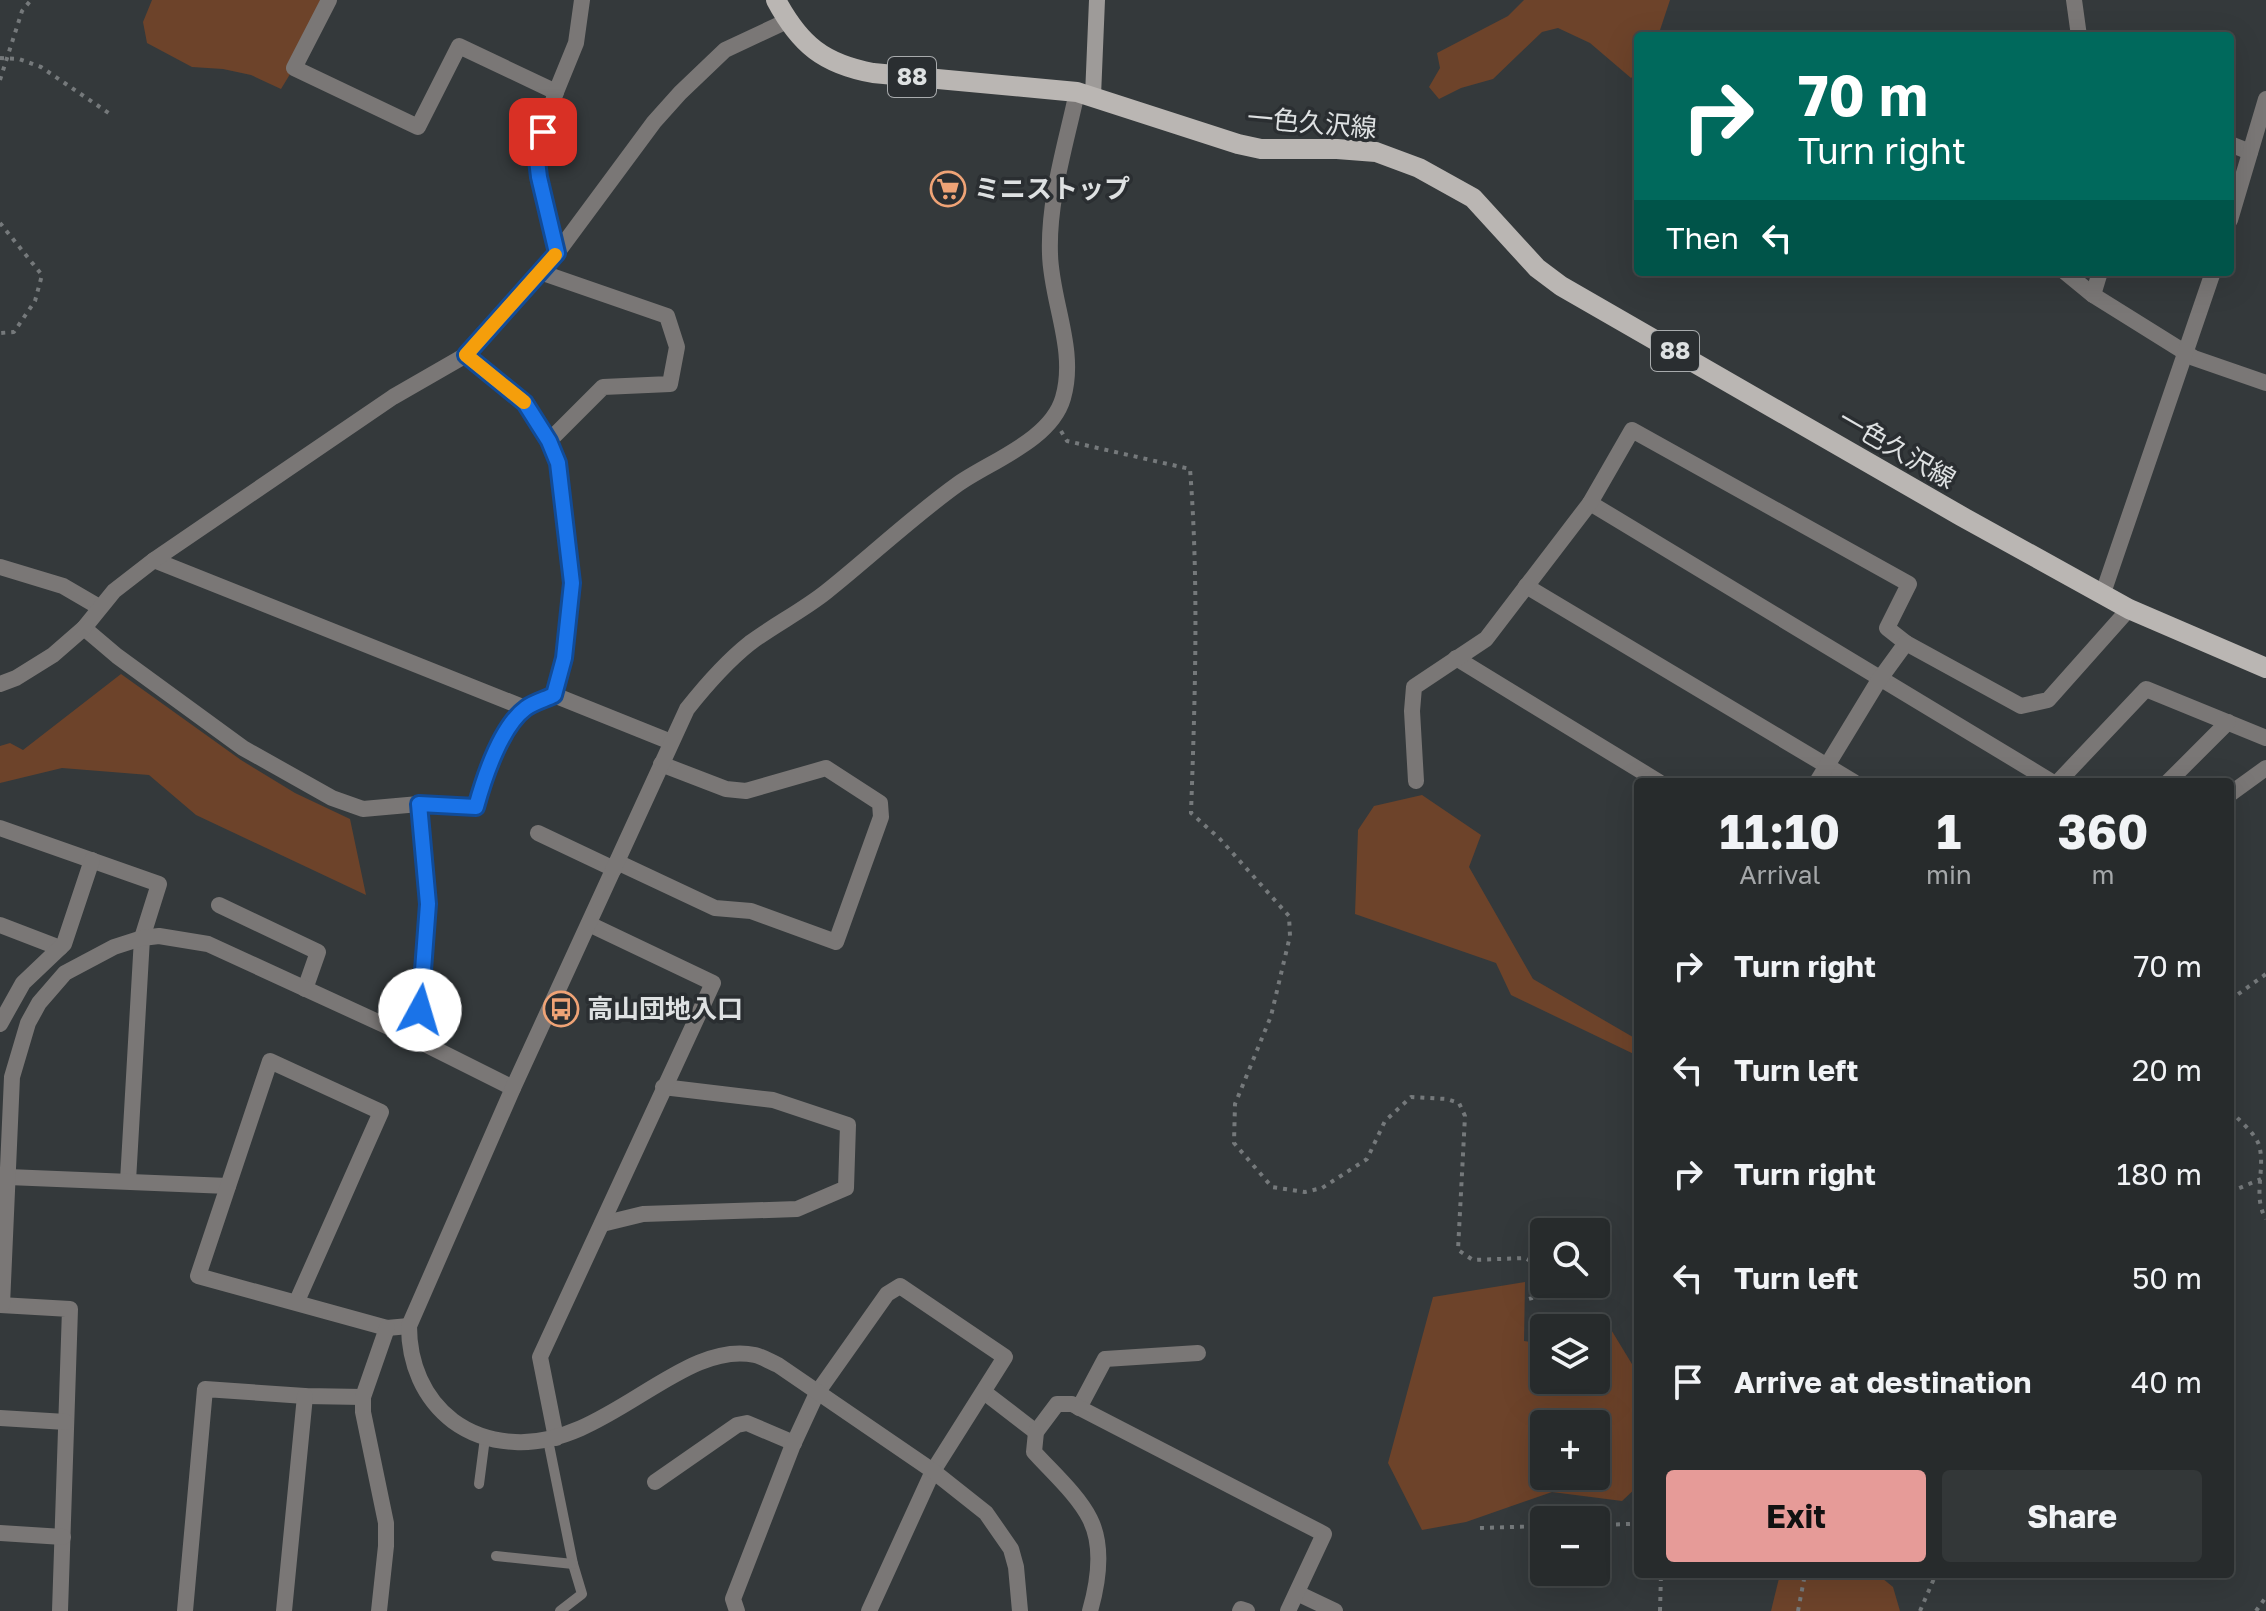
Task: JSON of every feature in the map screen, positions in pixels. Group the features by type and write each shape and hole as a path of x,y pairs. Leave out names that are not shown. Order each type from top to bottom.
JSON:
{"main road":[{"name":"一色久沢線","path":"776,0 787,21 817,52 847,68 1085,94 1238,144 1281,150 1376,152 1419,168 1473,198 1537,268 1561,286 2129,609 2266,668"}],"street":[{"path":"329,0 294,68 418,127 459,46 556,92"},
{"path":"557,253 536,152 576,43 582,0"},
{"path":"1020,1611 1011,1549 986,1513 933,1471 778,1365 757,1355 722,1357 680,1372 609,1416 552,1439 529,1443 485,1438 461,1427 437,1408 414,1366 409,1351 409,1326 513,1088 687,709 713,677 749,644 824,594 958,485 1023,445 1054,419 1063,401 1067,382 1067,354 1050,256 1051,219 1085,94 1097,0"},
{"path":"2074,0 2078,32"},
{"path":"0,684 16,678 53,655 84,628 114,591 154,560 393,397 466,355 557,253 654,122 680,93 725,50 787,21"},
{"path":"2235,185 2250,152 2266,99"},
{"path":"2234,146 2250,152"},
{"path":"540,272 667,316 677,347 670,384 603,387 549,441"},
{"path":"2070,276 2093,295 2187,354 2266,383"},
{"path":"2093,295 2099,276"},
{"path":"2103,593 2212,276"},
{"path":"466,355 525,403 549,441 558,463 572,583 564,658 554,695"},
{"path":"1416,781 1412,711 1414,687 1486,639 1590,503 1632,430 1909,584 1887,628 1906,643 2021,706 2048,700 2129,609"},
{"path":"1590,503 2045,778"},
{"path":"154,560 525,708"},
{"path":"0,567 63,586 99,607"},
{"path":"1526,586 1847,778"},
{"path":"84,628 182,705 243,748 295,780 363,809 419,804 476,807 492,757 525,708 554,695 671,742"},
{"path":"1819,778 1879,680 1906,643"},
{"path":"1456,658 1652,778"},
{"path":"2062,778 2146,689 2266,738"},
{"path":"2172,778 2228,722"},
{"path":"538,833 715,908 751,911 836,942 881,817 880,803 826,768 746,791 726,789 661,764"},
{"path":"2234,791 2266,768"},
{"path":"417,1040 428,904 419,804"},
{"path":"0,828 159,884 142,938 128,1181"},
{"path":"1,1018 23,983 64,944 92,860"},
{"path":"219,905 318,952 305,989"},
{"path":"552,1439 540,1357 713,983 589,924"},
{"path":"0,925 60,948"},
{"path":"60,1611 70,1309 1,1305 12,1077 19,1046 39,1003 65,973 90,957 142,938 159,936 208,944 417,1040 513,1088"},
{"path":"297,1301 381,1112 270,1061 198,1276 387,1328 409,1326"},
{"path":"602,1224 643,1214 797,1209 846,1188 848,1125 773,1100 663,1087"},
{"path":"8,1177 228,1186"},
{"path":"737,1611 733,1599 794,1443 817,1393 887,1294 900,1286 1005,1357 933,1471 869,1611"},
{"path":"379,1611 386,1523 363,1412 363,1397 387,1328"},
{"path":"1079,1408 1105,1359 1198,1353"},
{"path":"185,1611 205,1389 363,1397"},
{"path":"984,1392 1036,1432"},
{"path":"284,1611 305,1396"},
{"path":"1090,1611 1097,1587 1098,1549 1090,1519 1034,1452 1036,1432 1057,1404 1072,1404 1324,1534 1288,1611"},
{"path":"0,1418 66,1422"},
{"path":"655,1482 737,1425 747,1423 794,1443"},
{"path":"0,1533 63,1537"},
{"path":"1297,1593 1335,1611"},
{"path":"1240,1611 1247,1611"}],"lane":[{"path":"479,1484 485,1438"},
{"path":"552,1439 573,1564 582,1594 560,1611"},
{"path":"496,1556 573,1564"}],"path":[{"path":"0,80 22,11 31,0"},
{"path":"0,58 19,59 41,67 113,116"},
{"path":"0,223 42,275 35,301 14,332 0,333"},
{"path":"1054,419 1067,441 1190,469 1196,551 1196,678 1191,813 1220,839 1289,916 1290,936 1271,1016 1235,1104 1234,1143 1272,1187 1305,1192 1322,1188 1367,1159 1385,1121 1411,1097 1447,1099 1459,1103 1465,1116 1458,1250 1473,1260 1525,1258 1540,1266 1541,1282 1536,1297 1525,1300"},
{"path":"2234,997 2266,974"},
{"path":"2234,1116 2259,1144 2259,1207 2266,1219"},
{"path":"2234,1190 2261,1179"},
{"path":"1610,1525 1630,1524 1634,1528"},
{"path":"1480,1528 1530,1526"},
{"path":"1660,1611 1661,1578"},
{"path":"1798,1611 1804,1578"},
{"path":"1920,1611 1934,1578"},
{"path":"2256,1611 2266,1597"}],"shaded area":[{"path":"152,0 335,0 281,89 251,75 192,67 147,43 143,22"},
{"path":"1524,0 1670,0 1659,32 1634,32 1634,75 1631,78 1590,43 1558,28 1542,32 1493,79 1461,88 1439,99 1429,87 1440,68 1437,53 1508,16"},
{"path":"121,674 241,760 295,793 350,819 366,895 196,815 149,775 62,768 0,783 0,746 10,743 23,750"},
{"path":"1422,795 1481,835 1469,867 1533,979 1634,1038 1634,1054 1511,995 1496,963 1355,914 1358,830 1374,806"},
{"path":"1525,1282 1524,1341 1530,1342 1530,1394 1610,1394 1610,1328 1634,1367 1634,1490 1622,1501 1552,1492 1466,1522 1422,1530 1388,1463 1433,1297"},
{"path":"1779,1578 1882,1578 1893,1587 1900,1611 1771,1611"}],"slow traffic":[{"path":"524,402 466,355 555,255"}],"place":[{"name":"ミニストップ","path":"948,189"},
{"name":"高山団地入口","path":"561,1009"}],"route":[{"path":"420,1010 428,904 419,804 476,807 492,757 506,733 525,708 554,695 564,658 572,583 558,463 549,441 525,403 466,355 557,253 536,152 543,132"}]}
